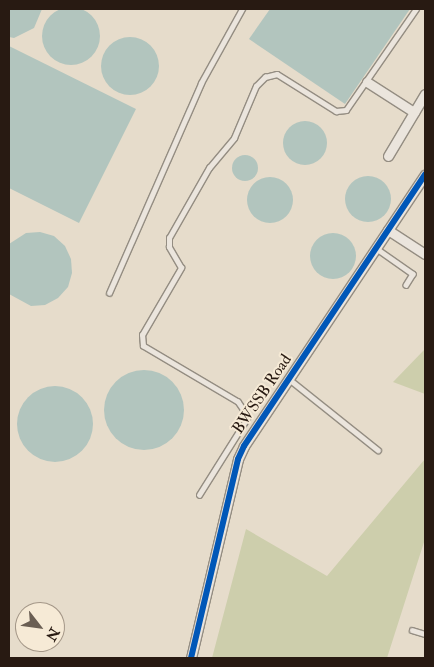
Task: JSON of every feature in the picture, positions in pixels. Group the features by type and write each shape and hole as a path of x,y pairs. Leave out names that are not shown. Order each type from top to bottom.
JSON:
{"street":[{"path":"367,82 414,112"},
{"path":"388,156 425,94"},
{"name":"BWSSB Road","path":"191,658 238,459 425,175"},
{"path":"388,230 425,254"}],"lane":[{"path":"109,293 200,83 242,9"},
{"path":"199,495 248,417 238,402 144,346 142,335 181,268 169,247 169,238 209,168 234,138 256,86 264,77 277,74 342,112 350,106 416,9"},
{"path":"376,248 413,274 406,285"},
{"path":"289,379 378,450"},
{"path":"412,630 425,634"}],"green space":[{"path":"425,349 425,394 393,382"},
{"path":"425,459 425,539 387,658 212,658 246,529 327,576"}],"shaded area":[{"path":"71,7 82,9 92,15 98,25 100,36 98,47 92,57 82,63 71,65 60,63 50,57 44,47 42,36 44,25 50,15 60,9"},
{"path":"9,9 42,9 34,28 14,38 9,37"},
{"path":"270,9 410,9 345,104 249,39"},
{"path":"124,37 136,37 151,45 159,60 159,72 151,87 136,95 124,95 109,87 101,72 101,60 109,45"},
{"path":"9,46 136,109 79,223 9,188"},
{"path":"309,121 321,127 326,134 326,152 321,159 314,164 301,165 293,162 286,155 283,139 286,131 293,124"},
{"path":"245,155 254,159 258,168 254,177 245,181 236,177 232,168 236,159"},
{"path":"364,176 372,176 381,180 387,186 391,199 387,212 381,218 372,222 364,222 355,218 349,212 345,203 345,195 349,186 355,180"},
{"path":"270,177 283,181 289,187 293,200 289,213 283,219 270,223 257,219 251,213 247,200 251,187 257,181"},
{"path":"40,232 54,236 65,246 71,259 72,273 68,287 58,298 45,305 31,306 9,294 9,244 26,233"},
{"path":"333,233 346,237 352,243 356,256 352,269 346,275 333,279 320,275 314,269 310,256 314,243 320,237"},
{"path":"144,370 166,377 172,382 183,402 184,410 177,432 172,438 152,449 144,450 122,443 116,438 105,418 104,410 111,388 116,382 136,371"},
{"path":"55,386 69,389 82,397 90,410 93,424 90,438 82,451 69,459 55,462 41,459 28,451 20,438 17,424 20,410 28,397 41,389"}],"cycle path":[{"path":"191,658 238,459 244,446 425,175"}]}
